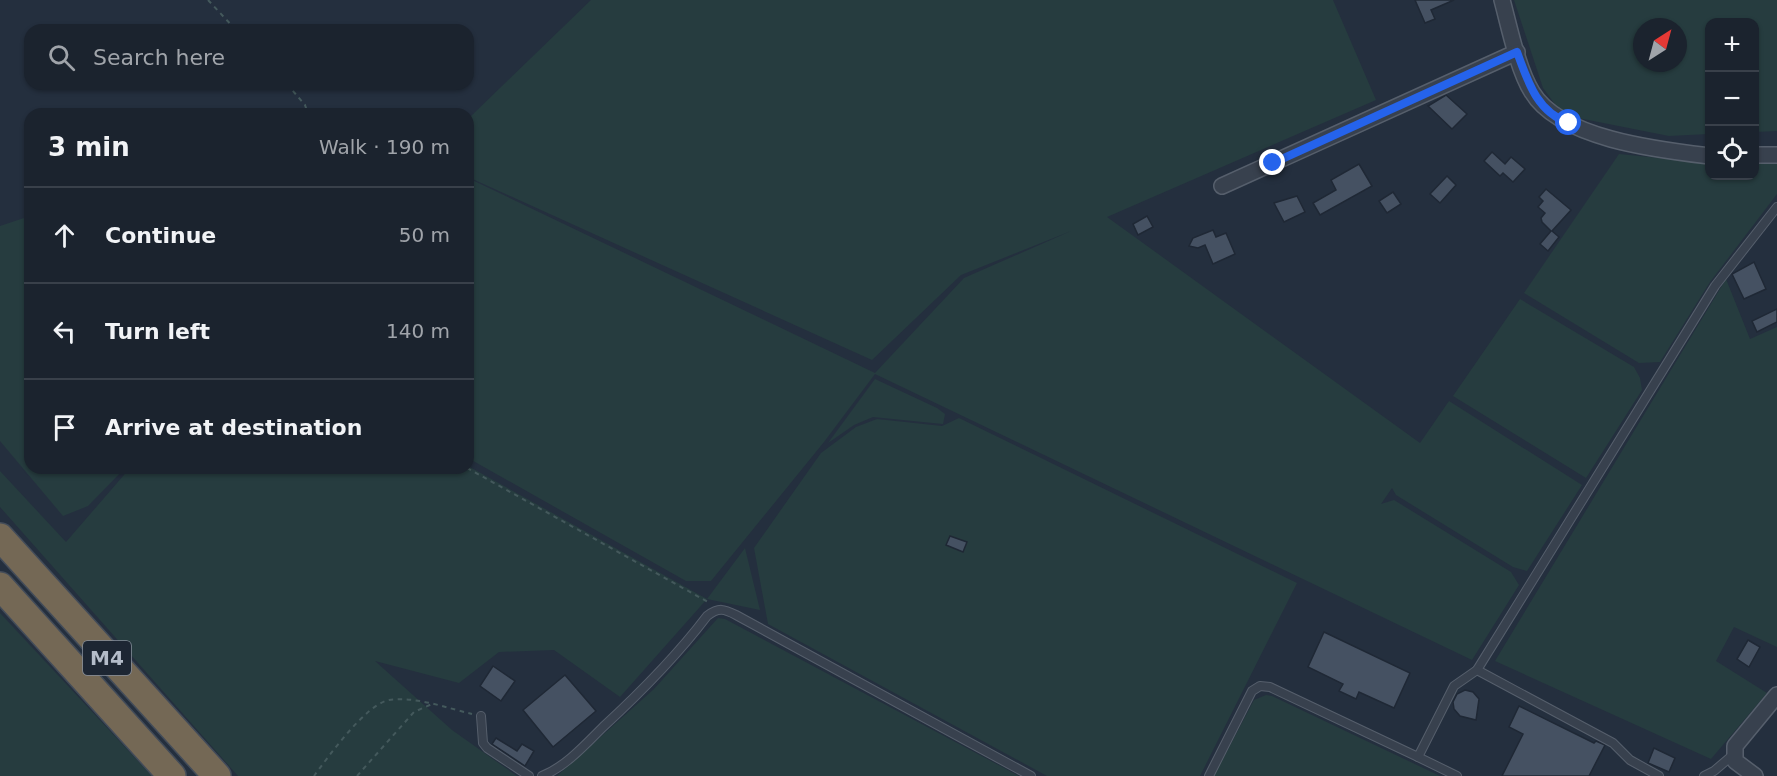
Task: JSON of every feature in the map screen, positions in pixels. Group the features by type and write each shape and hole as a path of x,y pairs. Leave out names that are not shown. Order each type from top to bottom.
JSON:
{"highway":[{"name":"M4","path":"0,537 217,776"},
{"name":"M4","path":"0,586 172,776"}],"street":[{"path":"1502,0 1517,52 1532,92 1555,118 1617,141 1705,155"},
{"path":"1222,186 1517,52"},
{"path":"1759,155 1777,155"},
{"path":"1755,776 1739,766 1734,754 1735,746 1777,695"}],"lane":[{"path":"1418,757 1454,686 1477,670 1715,286 1777,207"},
{"path":"542,776 551,772 580,749 658,675 707,616 716,609 724,609 1031,776"},
{"path":"1477,670 1606,739 1630,760 1659,776"},
{"path":"1209,776 1252,691 1260,686 1270,687 1457,776"},
{"path":"481,716 483,743 487,748 529,776"},
{"path":"1704,776 1711,774 1734,754"}],"path":[{"path":"208,0 230,24"},
{"path":"292,90 306,108"},
{"path":"474,472 724,609"},
{"path":"314,776 364,716 380,703 399,699 432,704 481,716"},
{"path":"357,776 414,712 432,704"}],"green space":[{"path":"591,0 1333,0 1376,100 1107,217 1420,443 1449,401 1582,485 1527,571 1513,567 1396,495 1392,488 1381,504 1394,500 1511,572 1519,585 1472,660 875,374 824,442 711,581 686,581 474,461 474,181 875,373 964,278 1071,231 961,275 872,360 474,180 474,113"},
{"path":"1514,0 1777,0 1777,131 1759,132 1759,18 1705,18 1705,134 1669,136 1563,115 1543,88"},
{"path":"1619,154 1705,163 1705,180 1759,180 1759,164 1777,162 1777,194 1710,282 1660,362 1639,363 1524,293"},
{"path":"24,218 24,470 0,441 0,226"},
{"path":"1726,279 1750,339 1777,327 1777,647 1734,627 1716,661 1767,693 1711,759 1495,661"},
{"path":"1520,299 1634,367 1640,378 1642,390 1586,478 1453,396"},
{"path":"875,379 937,408 945,414 943,424 873,417 854,425 828,443"},
{"path":"959,418 1297,583 1200,776 1047,776 768,624 754,548 821,453 856,427 877,419 942,426"},
{"path":"474,469 707,599 620,697 554,650 499,652 459,683 375,661 452,730 517,776 238,776 0,507 0,471 66,542 125,474 474,474"},
{"path":"28,474 119,474 88,506 63,516"},
{"path":"745,548 760,610 707,599"},
{"path":"0,613 152,776 0,776"},
{"path":"718,618 725,619 1019,776 557,776 654,689"},
{"path":"1266,695 1440,776 1214,776 1254,700"}],"building":[{"path":"1415,0 1454,0 1431,10 1435,19 1425,23"},
{"path":"1446,95 1467,114 1452,129 1428,106"},
{"path":"1492,152 1505,164 1511,157 1525,169 1513,182 1503,173 1500,176 1484,161"},
{"path":"1359,164 1372,186 1320,215 1313,203 1336,190 1331,180"},
{"path":"1447,176 1456,185 1440,203 1430,194"},
{"path":"1546,189 1571,210 1552,231 1559,237 1548,251 1540,244 1551,231 1542,222 1541,218 1545,213 1538,207 1543,201 1539,197"},
{"path":"1393,192 1401,204 1387,213 1379,201"},
{"path":"1297,196 1305,212 1284,222 1274,203"},
{"path":"1147,216 1153,227 1138,235 1133,224"},
{"path":"1213,230 1216,237 1226,233 1235,254 1213,264 1205,245 1198,248 1189,246 1193,238"},
{"path":"1754,262 1766,289 1744,299 1732,274"},
{"path":"1777,309 1777,322 1757,332 1752,321"},
{"path":"950,536 967,542 963,552 946,545"},
{"path":"1324,632 1410,673 1394,708 1359,692 1356,699 1339,691 1343,684 1308,667"},
{"path":"1748,640 1760,647 1749,667 1737,659"},
{"path":"493,666 515,681 501,701 480,686"},
{"path":"565,675 596,711 553,747 523,710"},
{"path":"1465,690 1473,692 1479,699 1476,720 1460,716 1454,709 1453,702 1457,694"},
{"path":"1519,706 1594,743 1596,741 1605,745 1589,776 1502,776 1523,734 1509,727"},
{"path":"496,738 517,751 522,744 534,751 525,766 492,744"},
{"path":"1654,748 1675,758 1669,772 1648,763"}],"route":[{"path":"1273,163 1517,52 1532,92 1555,118 1569,123"}]}
